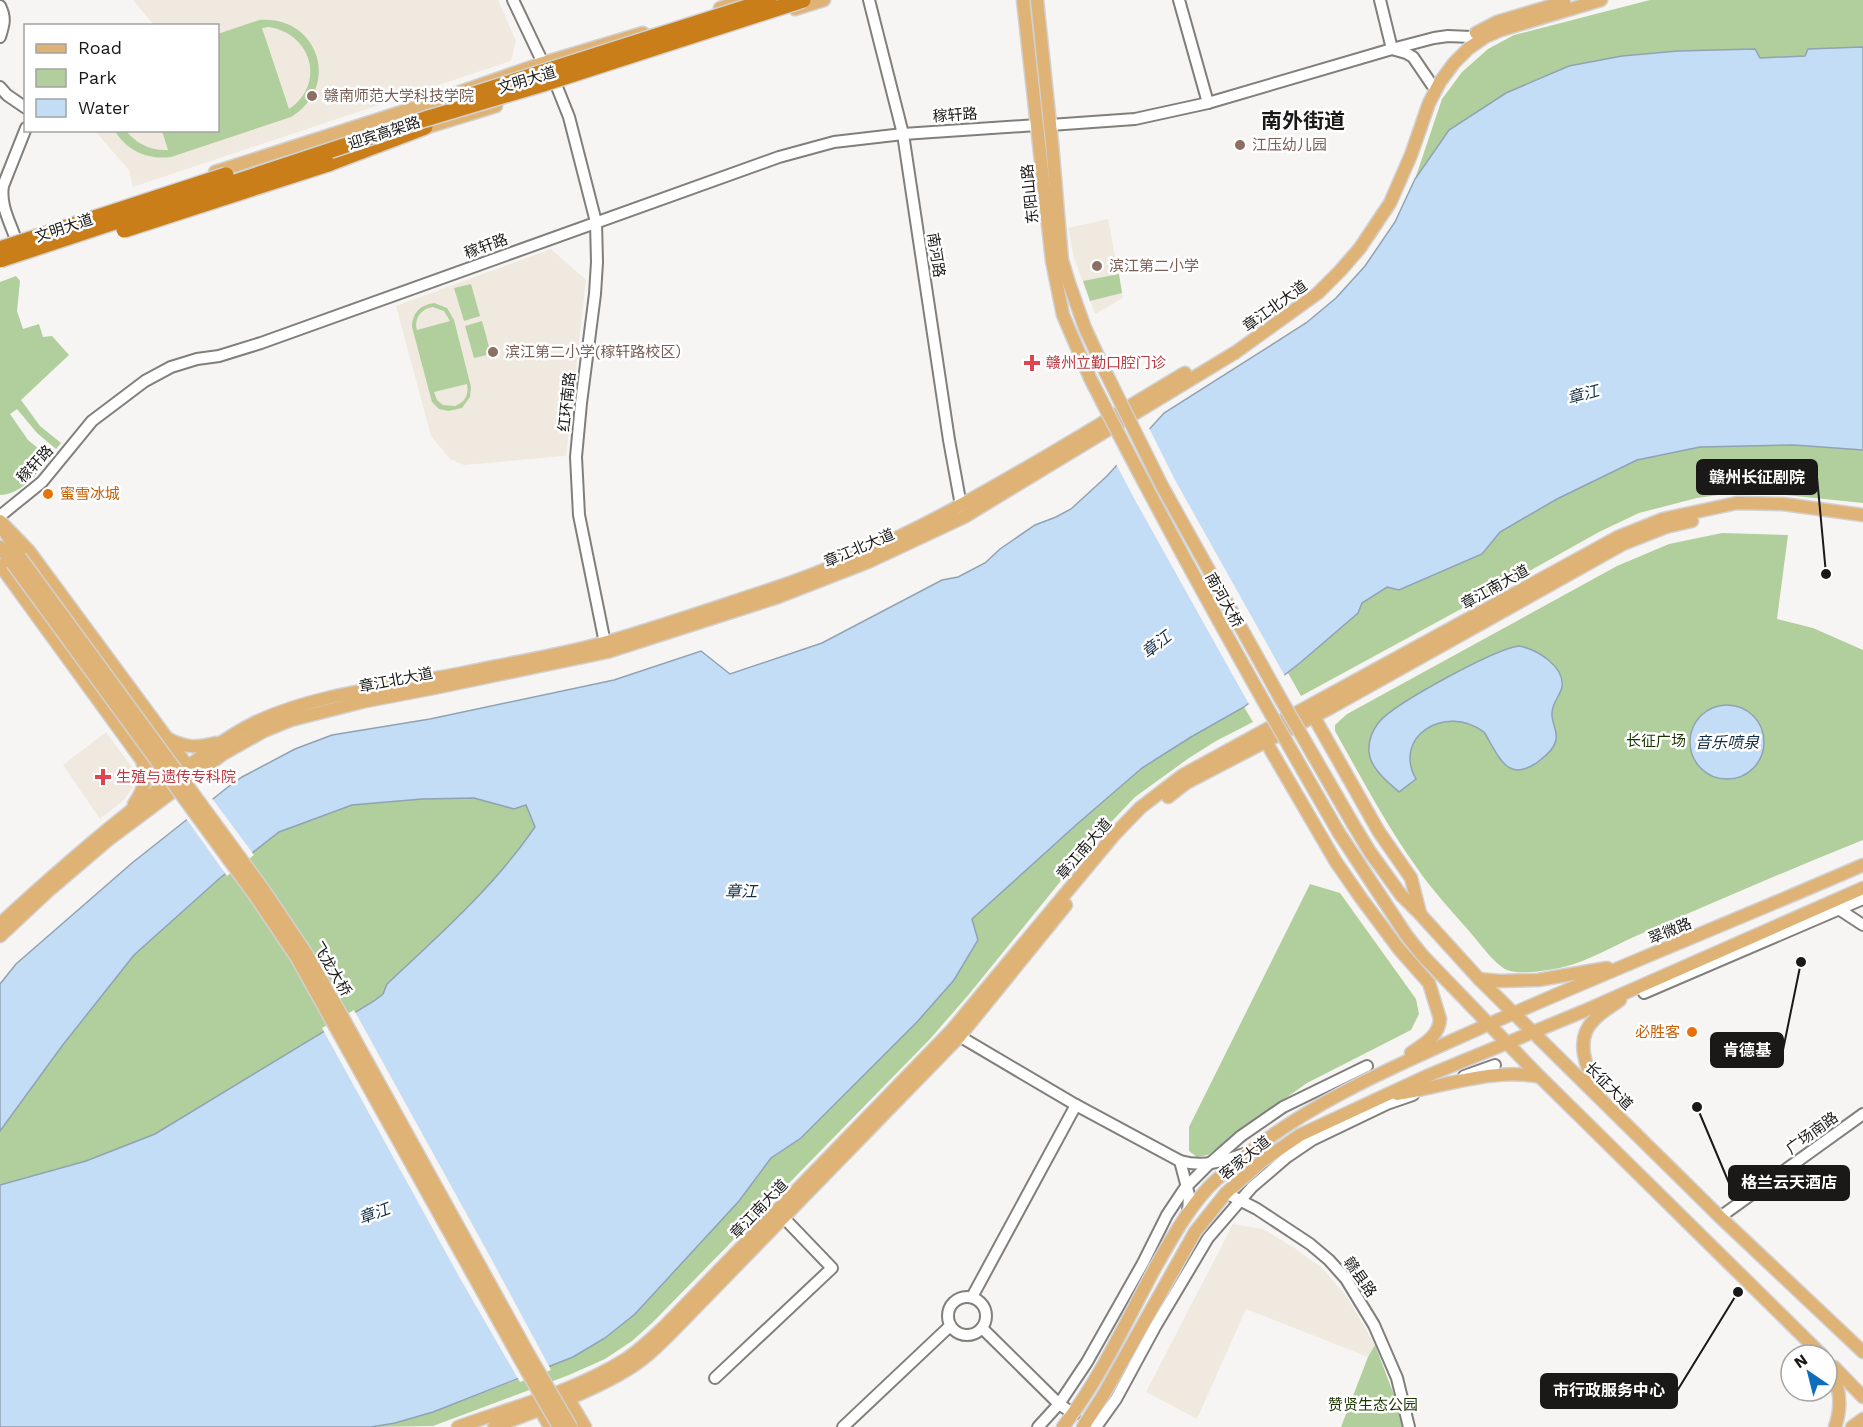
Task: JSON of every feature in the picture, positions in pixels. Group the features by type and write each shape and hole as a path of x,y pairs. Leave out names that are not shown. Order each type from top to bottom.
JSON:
{"highway":[{"path":"540,68 653,26 739,0"},
{"name":"迎宾高架路","path":"0,249 540,68 769,0"},
{"name":"迎宾高架路","path":"0,264 425,119 543,84 803,0"},
{"path":"0,264 24,260 176,214 328,164 425,127"}],"main road":[{"name":"文明大道","path":"0,242 744,0"},
{"name":"文明大道","path":"0,264 824,0"},
{"name":"东阳山路","path":"1023,0 1053,261 1063,315 1090,378"},
{"name":"东阳山路","path":"1037,0 1062,260 1085,328 1105,371"},
{"name":"章江北大道","path":"962,512 1269,321 1314,287 1354,244 1385,199 1424,100 1447,60 1497,22 1571,0"},
{"name":"章江北大道","path":"191,771 249,738 291,720 605,647 787,584 865,554 962,512 1236,352 1318,293 1341,271 1360,248 1390,202 1411,155 1429,103 1440,82 1474,40 1601,0"},
{"name":"南河大桥","path":"1105,371 1162,486 1353,824"},
{"name":"南河大桥","path":"1090,378 1155,505 1264,704 1339,832 1381,896"},
{"name":"章江南大道","path":"1263,737 1308,707 1618,537 1663,519 1737,503 1783,504 1863,515"},
{"name":"章江南大道","path":"495,1427 568,1398 615,1376 645,1357 672,1332 867,1134 955,1034 1076,880 1140,808 1182,776 1330,708 1623,544 1666,527 1737,511 1783,511 1863,521"},
{"path":"0,522 11,562"},
{"path":"0,522 29,551 191,771"},
{"path":"0,547 164,791"},
{"name":"飞龙大桥","path":"11,562 254,894 297,958 560,1427"},
{"name":"飞龙大桥","path":"11,562 263,888 306,953 571,1427"},
{"name":"章江北大道","path":"0,936 47,892 164,791 191,771 223,742 256,723 309,703 363,691 605,647"},
{"path":"1308,707 1373,822 1411,878 1420,914"},
{"path":"1263,737 1336,862 1360,898 1429,983 1440,1019 1440,1025 1435,1034 1428,1041 1370,1072"},
{"path":"166,738 192,747 223,742"},
{"path":"126,814 141,793 145,771 142,760"},
{"name":"章江北大道","path":"0,924 126,814 164,791"},
{"name":"长征大道","path":"1353,824 1392,884 1479,979 1720,1217 1860,1348"},
{"name":"翠微路","path":"1489,1024 1863,865"},
{"path":"1533,1032 1642,989 1834,906 1863,888"},
{"path":"1381,896 1388,934"},
{"path":"1381,896 1407,936 1435,968 1507,1043 1810,1343"},
{"path":"1407,958 1435,968"},
{"path":"1479,979 1538,980 1626,965"},
{"path":"1606,1103 1585,1063 1584,1036 1593,1020 1642,989"},
{"name":"客家大道","path":"1063,1427 1091,1387 1179,1224 1209,1187 1249,1152 1292,1121 1370,1072 1489,1024"},
{"name":"客家大道","path":"1088,1426 1195,1232 1226,1193 1262,1161 1300,1135 1378,1097 1533,1032"},
{"name":"章江南大道","path":"458,1427 589,1379 640,1350 955,1034"},
{"path":"1378,1097 1513,1074 1542,1078"},
{"path":"1839,1373 1863,1396"},
{"path":"1835,1427 1840,1409 1839,1387"},
{"path":"568,1398 585,1427"},
{"path":"540,1409 550,1427"},
{"path":"1852,1427 1863,1419"}],"street":[{"name":"红环南路","path":"513,0 540,68 557,87 569,117 596,222 595,294 576,457 579,515 605,647"},
{"name":"南河路","path":"869,0 903,134 962,512"},
{"path":"1179,0 1208,103"},
{"path":"1380,0 1392,49"},
{"path":"0,6 5,15 0,37"},
{"path":"1050,125 1135,119 1208,103 1392,49 1448,36 1474,40"},
{"path":"1392,49 1413,57 1432,85"},
{"path":"0,87 24,107"},
{"name":"稼轩路","path":"0,516 42,482 92,421 145,381 171,367 261,343 779,157 834,142 903,134 1037,125"},
{"path":"15,237 2,205 2,195 3,186 24,132"},
{"path":"1834,906 1863,899"},
{"path":"1834,906 1863,925"},
{"path":"955,1034 1076,1105 1180,1161 1193,1165 1209,1164 1249,1152"},
{"path":"1088,1426 1116,1398 1208,1238 1260,1179 1312,1140 1387,1104 1495,1065"},
{"path":"1038,1427 1059,1404 1087,1362 1143,1263 1167,1215 1187,1186 1241,1136 1283,1107 1370,1072"},
{"path":"972,1298 1076,1105"},
{"name":"广场南路","path":"1720,1217 1863,1114"},
{"path":"1180,1161 1190,1204 1188,1213"},
{"name":"赣县路","path":"1226,1193 1310,1244 1346,1279 1374,1325 1397,1378 1409,1427"},
{"path":"715,1378 832,1268 783,1217"},
{"path":"962,1297 972,1298 981,1303 986,1312 985,1322 976,1333 967,1336 957,1333 950,1326 947,1316 953,1302 962,1297"},
{"path":"843,1427 950,1326"},
{"path":"982,1328 1059,1404 1074,1414"}],"shaded area":[{"name":"赣南师范大学科技学院","path":"133,0 498,0 516,41 511,61 133,187 129,170 96,132 219,132 219,24 153,24"},
{"name":"滨江第二小学","path":"1108,219 1123,298 1095,314 1074,258 1068,228"},
{"name":"滨江第二小学(稼轩路校区）","path":"551,249 586,280 566,456 464,465 450,459 431,436 396,306"},
{"name":"生殖与遗传专科院","path":"106,732 134,770 136,783 124,800 100,819 63,765"},
{"path":"1233,1224 1263,1229 1322,1268 1347,1297 1375,1345 1368,1357 1246,1309 1197,1419 1146,1392"}],"green space":[{"path":"1650,0 1863,0 1863,47 1805,56 1760,58 1755,49 1678,51 1622,56 1569,66 1506,93 1449,130 1415,179 1442,99 1462,72 1488,49 1514,35"},
{"path":"259,20 279,21 296,29 308,40 316,55 319,71 316,88 307,104 291,117 162,158 139,153 126,144 116,132 127,132 135,140 150,148 168,150 162,132 219,132 219,34","holes":["269,27 295,39 304,49 309,61 310,74 308,87 301,99 289,109 262,28"]},
{"path":"1119,274 1122,293 1090,301 1083,281"},
{"path":"16,276 20,281 17,311 23,329 39,324 43,337 52,336 69,355 21,400 40,426 61,443 56,449 37,433 17,409 10,414 28,440 50,458 22,487 0,495 0,282"},
{"path":"471,284 480,316 464,321 454,288"},
{"path":"434,303 447,308 454,320 471,387 470,397 462,408 448,411 439,409 432,402 412,327 415,314","holes":["433,307 444,311 450,321 417,330 419,315","467,384 467,395 455,406 443,405 437,400 434,392"]},
{"path":"482,321 491,354 474,358 465,326"},
{"path":"1794,445 1863,450 1863,503 1747,491 1697,498 1639,513 1599,532 1301,696 1288,673 1358,613 1362,603 1387,587 1399,590 1482,554 1500,532 1557,499 1637,460 1699,447"},
{"name":"长征广场","path":"1722,533 1788,535 1777,619 1813,628 1863,650 1863,840 1636,936 1583,961 1540,971 1513,972 1507,970 1487,952 1417,868 1374,801 1335,731 1335,725 1347,714 1617,566 1669,544"},
{"path":"1244,707 1253,722 1189,758 1135,797 1094,840 930,1039 632,1341 605,1359 569,1375 433,1426 371,1427 433,1412 527,1376 739,1201 771,1158 801,1138 917,1022 972,919 1142,768"},
{"path":"474,798 514,809 526,805 535,827 484,890 387,984 383,994 155,1134 86,1161 0,1185 0,1131 62,1046 134,955 220,878 279,832 352,805 422,799"},
{"path":"1310,884 1340,893 1416,999 1419,1014 1411,1030 1307,1083 1208,1155 1197,1157 1189,1151 1189,1127"},
{"name":"赞贤生态公园","path":"1375,1345 1394,1395 1402,1427 1341,1427 1368,1357"}],"water":[{"name":"章江","path":"1863,47 1863,450 1794,445 1700,447 1637,460 1557,499 1500,532 1482,554 1399,590 1387,587 1362,603 1358,613 1244,707 1142,768 972,919 978,940 954,980 917,1022 801,1138 771,1158 739,1201 635,1314 605,1338 573,1357 433,1412 371,1427 0,1427 0,1185 86,1161 155,1134 374,1001 383,994 387,984 484,890 535,827 526,805 514,809 474,798 422,799 352,805 279,832 220,878 134,955 62,1046 0,1131 0,984 16,964 132,863 228,787 295,749 332,735 430,719 614,680 701,651 730,674 822,643 942,580 958,577 985,563 1000,549 1035,525 1071,509 1107,476 1164,413 1306,323 1336,298 1365,266 1395,222 1415,179 1449,130 1506,93 1569,66 1622,56 1678,51 1755,49 1760,58 1805,56 1808,49"},
{"path":"1519,646 1548,660 1562,679 1562,687 1552,713 1556,740 1549,752 1528,768 1511,769 1500,758 1484,732 1469,724 1454,721 1439,723 1426,729 1417,738 1411,750 1410,764 1416,779 1399,792 1380,774 1370,758 1370,740 1379,722 1424,690 1468,666"},
{"name":"音乐喷泉","path":"1727,705 1748,711 1758,721 1764,742 1758,763 1748,773 1727,779 1706,773 1696,763 1690,742 1696,721 1706,711"}],"pier":[{"path":"1148,426 1175,480 1286,678 1250,706 1115,462"},
{"path":"211,797 254,855 227,876 185,817"},
{"path":"354,1010 551,1370 520,1382 322,1028"}],"place":[{"name":"赣南师范大学科技学院","path":"312,96"},
{"name":"江压幼儿园","path":"1240,145"},
{"name":"滨江第二小学","path":"1097,266"},
{"name":"滨江第二小学(稼轩路校区）","path":"493,352"},
{"name":"赣州立勤口腔门诊","path":"1032,363"},
{"name":"蜜雪冰城","path":"48,494"},
{"name":"赣州长征剧院","path":"1826,574"},
{"name":"生殖与遗传专科院","path":"103,777"},
{"name":"肯德基","path":"1801,962"},
{"name":"必胜客","path":"1692,1032"},
{"name":"格兰云天酒店","path":"1697,1107"},
{"name":"市行政服务中心","path":"1738,1292"}],"district":[{"name":"南外街道","path":"1303,121"}]}
